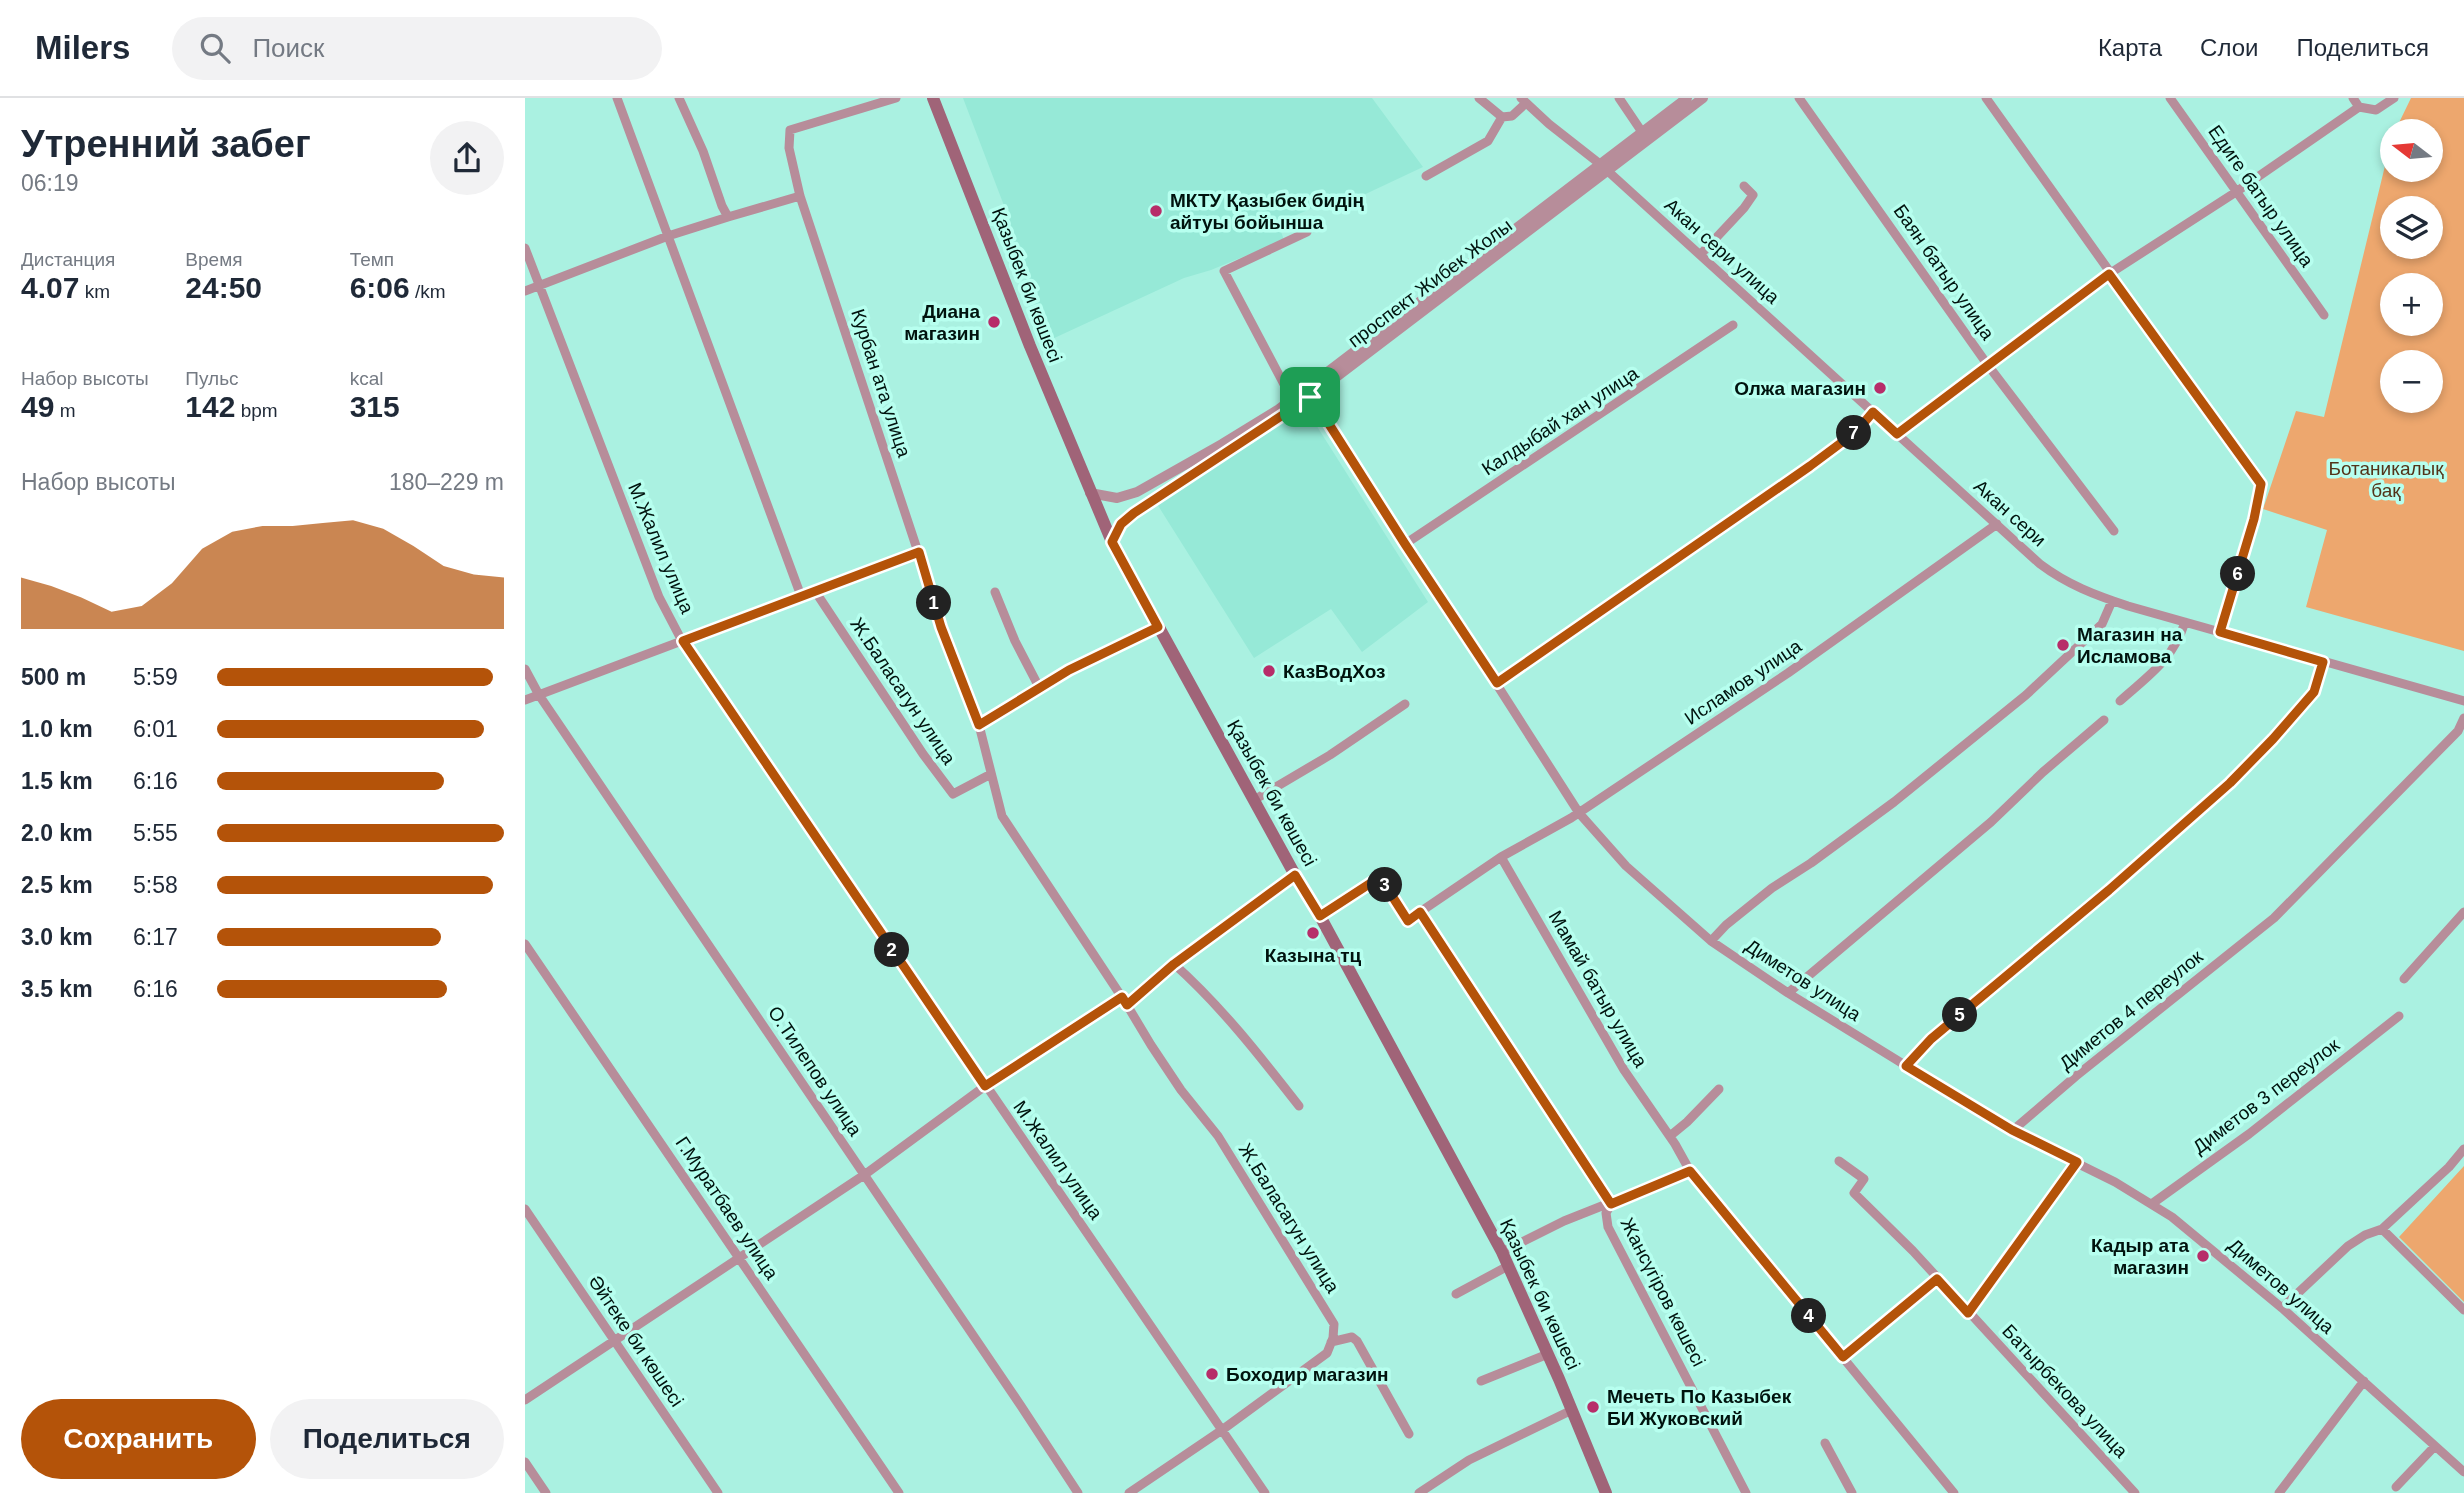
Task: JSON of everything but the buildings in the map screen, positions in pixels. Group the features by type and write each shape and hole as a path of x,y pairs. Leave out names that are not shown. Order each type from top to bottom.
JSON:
{"main road":[{"name":"Қазыбек би көшесі","path":"933,98 1090,494 1112,542 1320,916 1502,1252 1606,1493"}],"street":[{"path":"617,98 801,596"},
{"path":"679,98 728,217"},
{"name":"Курбан ата улица","path":"896,98 790,131 789,148 800,196 919,552 941,627 979,725 991,774"},
{"path":"1479,98 1502,117 1512,116 1523,100"},
{"path":"1619,98 1644,136"},
{"name":"проспект Жибек Жолы","path":"1112,542 1121,524 1134,513 1307,394 1604,168 1687,98"},
{"name":"проспект Жибек Жолы","path":"1644,136 1703,98"},
{"name":"Баян батыр улица","path":"1799,98 1987,364 2114,531"},
{"path":"1986,98 2261,484 2254,519 2220,632"},
{"name":"Едиге батыр улица","path":"2170,98 2324,315"},
{"path":"2353,98 2359,107"},
{"path":"1897,434 2109,274 2236,192 2359,107 2376,110 2394,98"},
{"name":"Акан сери улица","path":"1523,100 1604,168 1897,434"},
{"path":"1426,176 1489,141 1502,117"},
{"path":"1700,254 1753,195 1744,186"},
{"path":"525,291 668,236 800,196"},
{"path":"1307,232 1224,271 1287,390 1307,394"},
{"name":"М.Жалил улица","path":"525,248 659,597 683,641 1265,1493"},
{"name":"Калдыбай хан улица","path":"1405,544 1733,325"},
{"name":"проспект Жибек Жолы","path":"1090,494 1117,498 1137,492 1307,394"},
{"name":"Диметов улица","path":"1307,394 1315,402 1579,813 1626,866 1711,941 1788,993 2012,1130 2153,1203 2282,1308 2464,1472"},
{"path":"1497,683 1810,466 1857,431 1873,412"},
{"name":"Акан сери","path":"1897,434 2061,580 2084,592 2464,701"},
{"name":"Исламов улица","path":"1420,912 1501,857 1579,813 1789,673 1997,524"},
{"path":"525,700 919,552"},
{"name":"Ж.Баласагун улица","path":"815,591 923,754 953,794 991,774 1002,816 1181,1090 1218,1136 1334,1324 1331,1342"},
{"path":"995,592 1015,642 1040,689"},
{"path":"1711,941 1726,925 1763,896 1894,802 2026,695 2102,624 2112,601"},
{"path":"2120,701 2167,659 2179,640 2185,622"},
{"path":"979,725 1069,670 1158,627"},
{"path":"1906,1066 1931,1039 2109,890 2230,783 2314,692 2323,662"},
{"name":"О.Тилепов улица","path":"525,668 539,695 1078,1493"},
{"path":"1254,800 1330,755 1405,704"},
{"name":"Диметов 4 переулок","path":"2012,1130 2274,918 2458,731 2464,718"},
{"path":"1788,993 1991,822 2043,772 2104,720"},
{"name":"Мамай батыр улица","path":"1501,857 1624,1070 1670,1136 1690,1171 1954,1493"},
{"path":"525,1401 864,1175 985,1086 1124,1001 1295,875"},
{"path":"1320,916 1380,877 1408,921 1420,912"},
{"name":"Жансүгіров көшесі","path":"1420,912 1611,1204 1606,1213 1608,1227 1746,1493"},
{"path":"2404,979 2464,912"},
{"name":"Г.Муратбаев улица","path":"525,944 899,1493"},
{"path":"1174,964 1199,986 1224,1014 1299,1105"},
{"name":"Диметов 3 переулок","path":"2153,1203 2249,1134 2399,1016"},
{"path":"1670,1136 1719,1089"},
{"path":"2282,1308 2348,1246 2365,1235 2382,1229 2464,1149"},
{"name":"Батырбекова улица","path":"1839,1161 1864,1179 1854,1194 1913,1251 2135,1493"},
{"path":"1968,1313 2077,1162"},
{"path":"1502,1252 1564,1221 1690,1171"},
{"name":"Әйтеке би көшесі","path":"525,1209 718,1493"},
{"path":"2382,1229 2464,1310"},
{"path":"1456,1294 1508,1266"},
{"path":"1843,1357 1937,1279"},
{"path":"1129,1493 1309,1368 1327,1353 1331,1342 1352,1337 1357,1341 1409,1434"},
{"path":"1481,1381 1548,1354"},
{"path":"2279,1493 2364,1381"},
{"path":"1419,1493 1469,1460 1571,1410"},
{"path":"1825,1443 1852,1493"},
{"path":"2396,1487 2435,1446"},
{"path":"525,1462 546,1493"}],"shaded area":[{"name":"МКТУ Қазыбек бидің айтуы бойынша","path":"963,98 1372,98 1423,167 1355,199 1351,191 1278,223 1284,240 1211,270 1184,278 1050,340 1004,228 1011,224"},
{"path":"1306,409 1428,602 1362,652 1331,609 1254,658 1157,504"}],"green space":[{"name":"Ботаникалық бақ","path":"2411,98 2464,98 2464,651 2306,607 2327,530 2263,509 2296,411 2324,417 2381,182 2443,182 2443,119 2401,119"},
{"path":"2464,1166 2464,1302 2399,1237"}],"place":[{"name":"МКТУ Қазыбек бидің айтуы бойынша","path":"1156,211"},
{"name":"Диана магазин","path":"994,322"},
{"name":"Олжа магазин","path":"1880,388"},
{"name":"Магазин на Исламова","path":"2063,645"},
{"name":"КазВодХоз","path":"1269,671"},
{"name":"Казына тц","path":"1313,933"},
{"name":"Кадыр ата магазин","path":"2203,1256"},
{"name":"Боходир магазин","path":"1212,1374"},
{"name":"Мечеть По Казыбек БИ Жуковский","path":"1593,1407"}],"route":[{"path":"2109,274 2220,426 2261,484 2254,519 2220,632 2323,662 2314,692 2230,783 2109,890 1931,1039 1906,1066 2012,1130 2077,1162 1968,1313 1937,1279 1843,1357 1690,1171 1611,1204 1420,912 1408,921 1380,877 1320,916 1295,875 1174,964 1127,1005 1122,997 985,1086 683,641 919,552 941,627 979,725 1069,670 1158,627 1112,542 1121,524 1310,397 1497,683 1810,466 1857,431 1873,412 1897,434 2109,274"}]}
